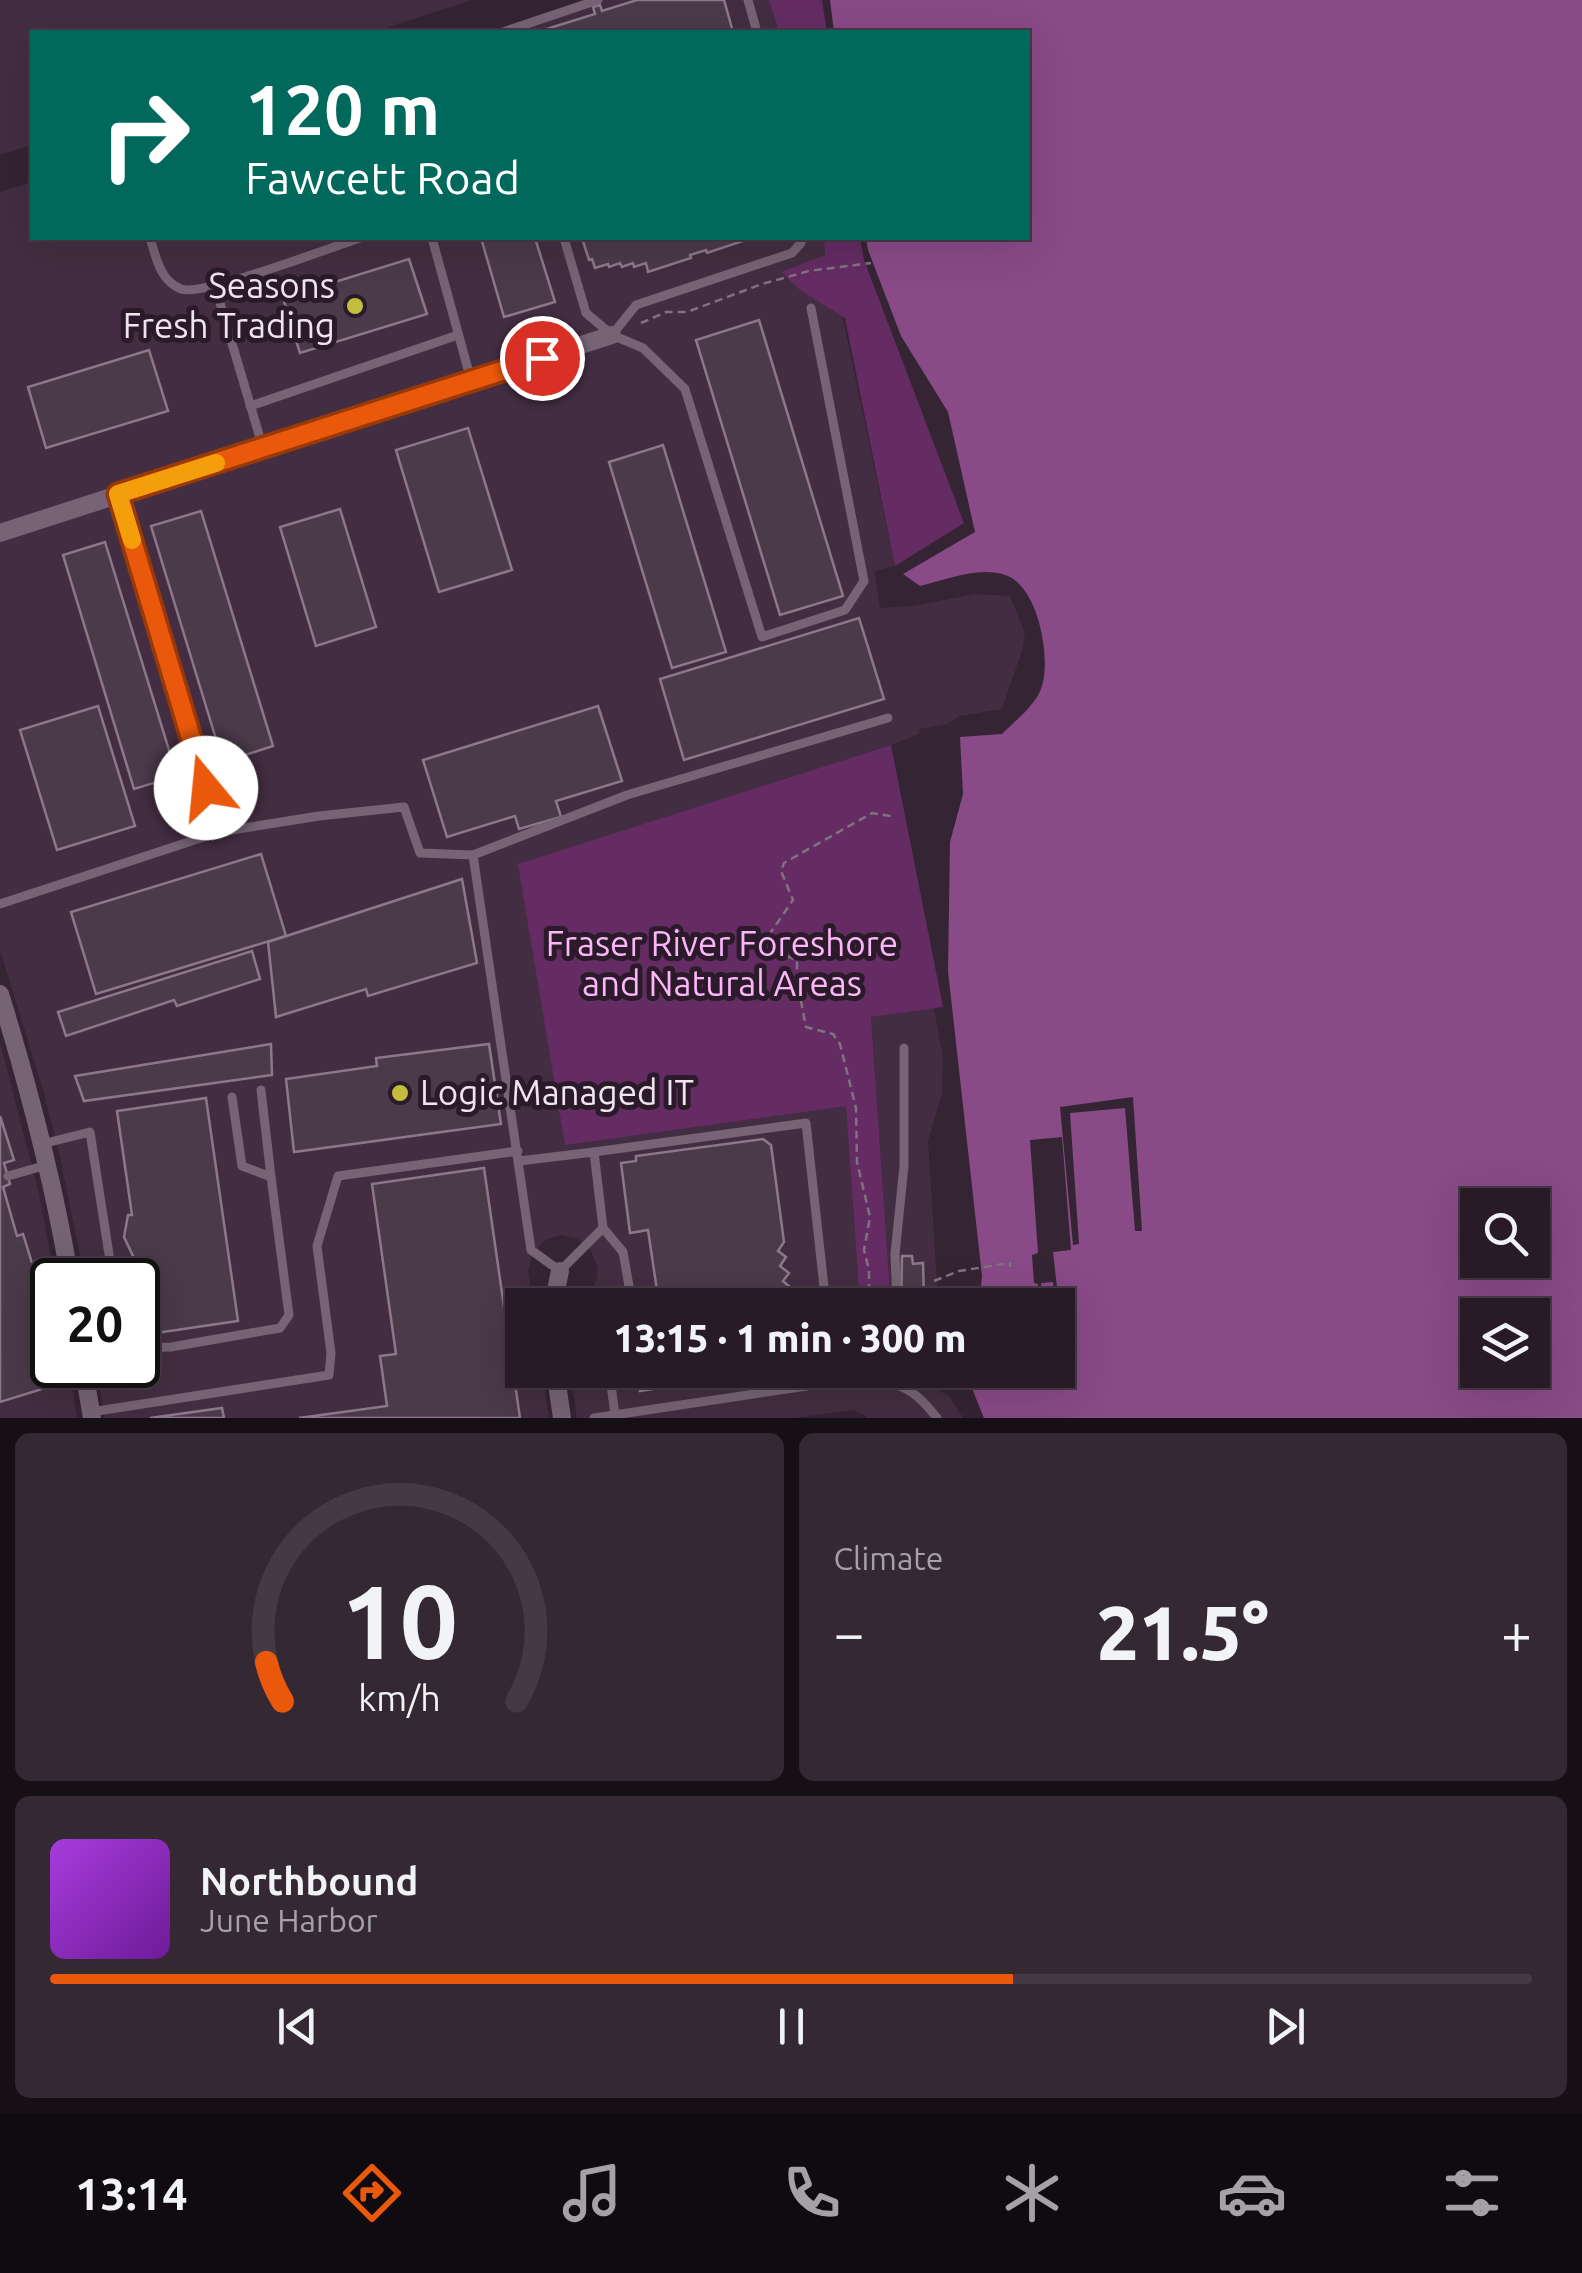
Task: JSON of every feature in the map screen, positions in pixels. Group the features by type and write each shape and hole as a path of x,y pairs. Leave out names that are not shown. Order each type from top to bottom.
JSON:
{"street":[{"path":"0,533 612,335"},
{"path":"0,994 47,1164 66,1258"},
{"path":"556,1288 560,1271"},
{"path":"87,1388 91,1415"},
{"path":"558,1388 562,1418"}],"lane":[{"path":"509,30 598,0"},
{"path":"748,0 757,30"},
{"path":"151,240 162,273 176,288 188,291 354,240"},
{"path":"433,240 471,381"},
{"path":"565,240 586,313 612,335 643,348 685,389 762,637 845,610 864,582 810,308"},
{"path":"612,335 636,305 792,253 802,240"},
{"path":"214,286 263,448"},
{"path":"250,406 458,334"},
{"path":"118,494 206,788"},
{"path":"0,904 219,832 404,807 420,852 473,856 627,795 888,718"},
{"path":"473,856 531,1250 560,1271 603,1228"},
{"path":"896,1288 895,1254 904,1166 904,1048"},
{"path":"160,1347 280,1328 289,1315 261,1090"},
{"path":"232,1097 242,1166 271,1177"},
{"path":"91,1415 328,1375 331,1353 317,1246 338,1176 518,1156 594,1152 806,1123 824,1288"},
{"path":"42,1144 90,1132 110,1258"},
{"path":"594,1152 603,1228 624,1252 627,1288"},
{"path":"8,1176 47,1164"},
{"path":"612,1388 615,1415"},
{"path":"594,1418 798,1388"},
{"path":"905,1388 938,1418"}],"path":[{"path":"642,322 666,312 688,312 793,275 871,263"},
{"path":"869,1288 864,1250 870,1217 857,1162 856,1108 840,1044 833,1034 806,1027 797,960 772,950 769,934 793,900 781,872 784,863 872,813 890,816"},
{"path":"934,1281 959,1271 1010,1263 1010,1267"}],"shaded area":[{"path":"0,0 472,0 379,30 30,30 30,146 0,155"},
{"path":"587,0 776,0 782,30 493,30"},
{"path":"830,0 1582,0 1582,1418 984,1418 972,1388 1075,1388 1075,1288 981,1288 948,971 950,842 963,794 960,737 1002,734 1039,693 1045,658 1034,607 1016,581 984,572 920,586 903,574 975,532 948,412 901,336 866,240 1030,240 1030,30 834,30"},
{"path":"30,183 30,240 826,240 895,566 874,571 880,608 975,594 1010,596 1025,633 1002,709 959,716 948,724 920,729 919,734 891,745 519,864 846,1105 859,1288 592,1288 598,1268 589,1247 576,1238 561,1235 545,1240 532,1254 528,1271 530,1288 505,1288 505,1388 545,1388 549,1418 104,1418 100,1388 160,1388 160,1258 81,1258 44,1093 0,950 0,192"},
{"path":"934,1008 943,1057 942,1093 928,1141 937,1288 890,1288 871,1016"},
{"path":"0,1042 39,1194 51,1258 30,1258 30,1388 72,1388 77,1418 0,1418"},
{"path":"573,1388 938,1388 949,1396 963,1418 866,1418 853,1410 794,1418 577,1418"}],"green space":[{"path":"769,0 822,0 827,30 778,30"},
{"path":"824,240 860,240 864,260 964,523 895,566 845,318 800,290 781,272 825,255"},
{"name":"Fraser River Foreshore and Natural Areas","path":"891,745 943,1007 871,1017 890,1288 859,1288 846,1106 565,1145 518,864"}],"pier":[{"path":"1133,1097 1142,1231 1135,1231 1125,1108 1070,1113 1079,1244 1073,1245 1060,1107"},
{"path":"1062,1137 1071,1250 1053,1252 1057,1288 1053,1282 1041,1283 1041,1288 1034,1283 1032,1255 1038,1253 1030,1140"}],"building":[{"path":"637,0 724,0 732,30 543,30 595,14 593,7 600,5 602,11"},
{"path":"482,240 536,240 555,302 504,317"},
{"path":"583,240 746,240 690,255 691,258 648,272 646,263 595,268"},
{"name":"Seasons Fresh Trading","path":"409,259 427,314 300,353 283,298"},
{"path":"759,320 843,596 780,615 696,340"},
{"path":"149,350 168,411 46,448 28,387"},
{"path":"468,428 512,570 439,592 396,450"},
{"path":"663,445 726,652 672,668 609,462"},
{"path":"340,509 376,627 316,646 280,527"},
{"path":"201,511 273,746 223,762 151,526"},
{"path":"105,542 177,776 134,789 63,555"},
{"path":"859,618 884,699 684,760 660,679"},
{"path":"98,706 135,826 57,850 20,730"},
{"path":"598,706 622,781 556,801 561,817 519,829 515,816 447,837 423,760"},
{"path":"261,854 286,936 96,994 71,912"},
{"path":"462,879 477,963 368,996 366,989 276,1017 268,942"},
{"path":"252,951 260,979 177,1006 174,1000 66,1036 58,1012"},
{"path":"271,1044 272,1075 84,1101 75,1076"},
{"path":"489,1044 501,1124 294,1152 286,1079 377,1066 376,1058"},
{"path":"206,1098 238,1321 160,1332 160,1258 134,1258 124,1237 128,1215 132,1215 117,1111"},
{"path":"0,1116 14,1160 4,1163 10,1184 3,1187 17,1236 23,1234 30,1258 30,1388 46,1388 0,1402"},
{"path":"763,1139 771,1145 784,1242 778,1251 786,1257 780,1266 789,1273 783,1281 791,1288 657,1288 648,1230 630,1233 621,1163 636,1161 636,1156"},
{"path":"484,1168 505,1314 505,1388 516,1388 520,1418 299,1418 387,1406 380,1356 396,1354 372,1184"},
{"path":"902,1256 912,1256 913,1264 923,1263 924,1288 901,1288"},
{"path":"222,1408 224,1418 150,1418"}],"slow traffic":[{"path":"132,540 118,494 216,463"}],"place":[{"name":"Seasons Fresh Trading","path":"355,306"},
{"name":"Logic Managed IT","path":"400,1093"}],"route":[{"path":"206,788 118,494 542,358"}]}
